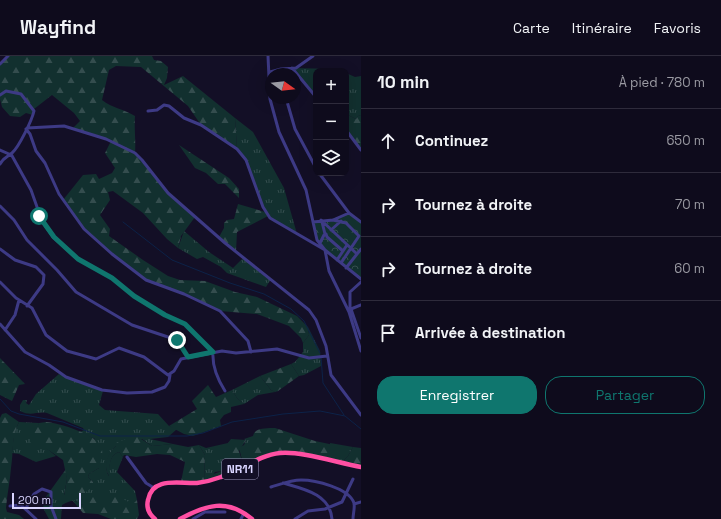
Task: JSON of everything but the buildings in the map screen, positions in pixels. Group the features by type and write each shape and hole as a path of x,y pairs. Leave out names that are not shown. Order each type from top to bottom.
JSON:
{"highway":[{"name":"NR11","path":"154,488 165,483 198,483 220,478 278,453 299,454 361,467"},
{"path":"154,488 150,494 147,505 148,511 155,519"},
{"path":"180,519 200,508 218,506 228,506 244,513 252,519"}],"street":[{"path":"0,64 8,56"},
{"path":"268,56 270,68"},
{"path":"292,68 302,65 314,56"},
{"path":"301,79 313,93"},
{"path":"0,95 8,91 21,94 32,106 34,111 27,128 10,154 0,164"},
{"path":"271,104 284,146 306,190 317,240 325,250 329,271 350,310 361,338"},
{"path":"288,104 295,129 313,162"},
{"path":"148,111 157,110 164,105 169,106 184,118 201,125 237,149 248,164 263,207 268,216 277,224 325,250 346,268 361,278"},
{"path":"27,128 64,126 106,139 135,153 164,189 203,224 260,271 304,304 316,320 326,346 331,375 361,415"},
{"path":"27,128 36,151 45,163 60,194 84,229 112,254 146,280 184,294 220,311 248,341 251,352"},
{"path":"349,134 361,150"},
{"path":"0,150 10,154 32,190 42,221 54,237 78,259 112,278 134,296 165,315 185,324 213,352 213,364 220,384 225,391"},
{"path":"321,176 349,213 361,222"},
{"path":"0,206 14,220 27,240 57,270 76,292 132,325 176,339 188,357"},
{"path":"333,220 349,213"},
{"path":"313,222 321,220 340,221 346,223 358,235 352,249 341,263"},
{"path":"321,220 357,254"},
{"path":"321,220 327,237 343,252"},
{"path":"320,243 326,234 340,221"},
{"path":"337,260 347,245"},
{"path":"346,268 361,248"},
{"path":"0,249 15,260 36,267 44,275 43,284 27,306"},
{"path":"0,282 19,300 34,310 46,335 67,351 96,359 119,348 144,357 158,366 165,374 170,375"},
{"path":"361,282 350,292 350,310 361,351"},
{"path":"5,330 15,315 19,300"},
{"path":"350,310 361,305"},
{"path":"0,324 25,352 49,365 59,374 76,382 103,391 127,393 152,392 165,387 169,381 170,375 181,359 213,352 251,352 278,349 309,358 327,356"},
{"path":"127,457 146,483 154,488"},
{"path":"296,519 310,510 325,509 342,502 353,479"},
{"path":"271,487 296,480 310,481 333,487 347,494 354,504 353,519"},
{"path":"284,483 319,495 329,507 332,519"},
{"path":"26,508 34,494 43,489 51,492 51,506 56,519"},
{"path":"354,504 361,502"},
{"path":"10,506 21,505 26,508 36,519"},
{"path":"194,519 206,512 225,512"},
{"path":"241,519 244,513"}],"green space":[{"path":"8,56 152,56 154,60 161,61 168,67 167,78 164,85 183,76 235,118 237,149 201,125 188,106 141,67 116,66 109,70 102,100 135,116 135,153 164,189 195,217 181,236 178,248 167,239 143,213 113,191 108,192 110,200 100,215 110,229 109,236 168,276 180,280 205,281 235,292 257,297 297,316 308,327 309,335 303,343 301,338 289,326 257,314 220,311 184,294 151,283 112,254 84,229 63,200 83,175 96,174 99,179 112,173 115,168 105,153 111,141 73,128 80,121 74,113 52,95 34,109 33,115 26,113 20,117 10,116 2,107 0,99 0,64"},
{"path":"301,68 313,68 313,93 301,79"},
{"path":"349,74 355,77 361,76 361,115 356,119 349,116"},
{"path":"361,115 361,150 349,134 349,116 356,119"},
{"path":"235,118 253,132 284,188 297,234 274,222 263,209 248,164 237,149"},
{"path":"179,145 229,178 239,189 239,198 225,184 218,184 206,173 195,168"},
{"path":"238,204 265,212 268,216 237,232 236,251 219,237 224,228 224,223 227,220 234,219"},
{"path":"349,213 361,222 361,279 332,256 317,240 313,222 329,220"},
{"path":"184,231 209,252 233,268 243,258 271,279 266,287 227,273 221,267 203,257 197,259 178,248"},
{"path":"308,327 320,351 321,366 299,376 291,364 295,362 303,352 303,343 309,335"},
{"path":"0,358 25,384 19,385 12,401 0,395"},
{"path":"291,364 299,376 278,391 275,392 271,390 260,376"},
{"path":"59,374 103,391 99,405 105,410 158,414 169,426 177,429 168,437 150,439 173,444 152,446 142,439 116,446 111,452 106,464 107,472 109,476 111,459 119,452 123,457 117,472 135,491 137,500 133,505 107,496 96,498 82,505 77,501 72,501 62,505 61,519 49,519 43,508 45,498 66,469 67,479 64,495 85,493 93,482 88,477 89,474 99,468 95,439 80,432 84,430 83,428 47,413 28,414 20,411 20,405 23,400 27,400 26,403 29,405 36,394"},
{"path":"260,376 271,390 275,392 258,395 244,404 237,398 232,390"},
{"path":"208,385 216,397 232,390 237,398 244,404 231,407 231,412 224,415 220,420 221,426 193,436 184,434 169,426 197,409 192,401"},
{"path":"6,413 19,422 14,439 6,508 7,512 19,515 24,519 0,519 0,418 2,414"},
{"path":"19,422 39,423 37,429 38,439 56,456 36,462 19,454 12,453 14,433"},
{"path":"46,422 59,424 84,433 92,437 101,446 102,454 99,468 89,474 88,477 93,482 93,486 85,493 64,496 67,479 63,460 41,445 31,443 31,439 39,423"},
{"path":"275,428 315,441 334,445 332,461 285,453 259,460 255,458 252,444 254,433 260,429"},
{"path":"253,436 259,460 244,467 239,448 244,445 246,440 244,439"},
{"path":"138,437 152,446 173,444 188,447 199,445 205,455 204,482 181,482 185,462 170,455 157,454 136,457 124,455 123,457 119,452 111,459 110,477 106,469 106,465 108,457 116,446 116,443 128,438"},
{"path":"231,439 246,440 239,451 244,467 209,480 210,476 224,470 228,466 228,443"},
{"path":"228,443 228,466 222,471 215,472 209,480 204,482 205,455 199,445 206,448"},
{"path":"330,443 353,447 348,456 341,463 332,461"},
{"path":"353,447 361,448 361,467 341,463 348,456"},
{"path":"99,494 117,496 133,504 137,500 139,515 137,519 111,519 98,514 83,513 72,500 82,505 89,497"}],"waterway":[{"path":"123,222 172,260 230,283 264,294 291,309 304,321 320,353"},
{"path":"321,357 323,383 344,415"},
{"path":"0,399 11,411 19,414 63,422 100,436 187,436 203,433 232,422 283,414 320,411 345,416 361,429"}],"route":[{"path":"39,216 54,237 78,259 112,278 128,292 165,315 185,324 209,346 213,352 188,357 185,349 177,340"}]}
